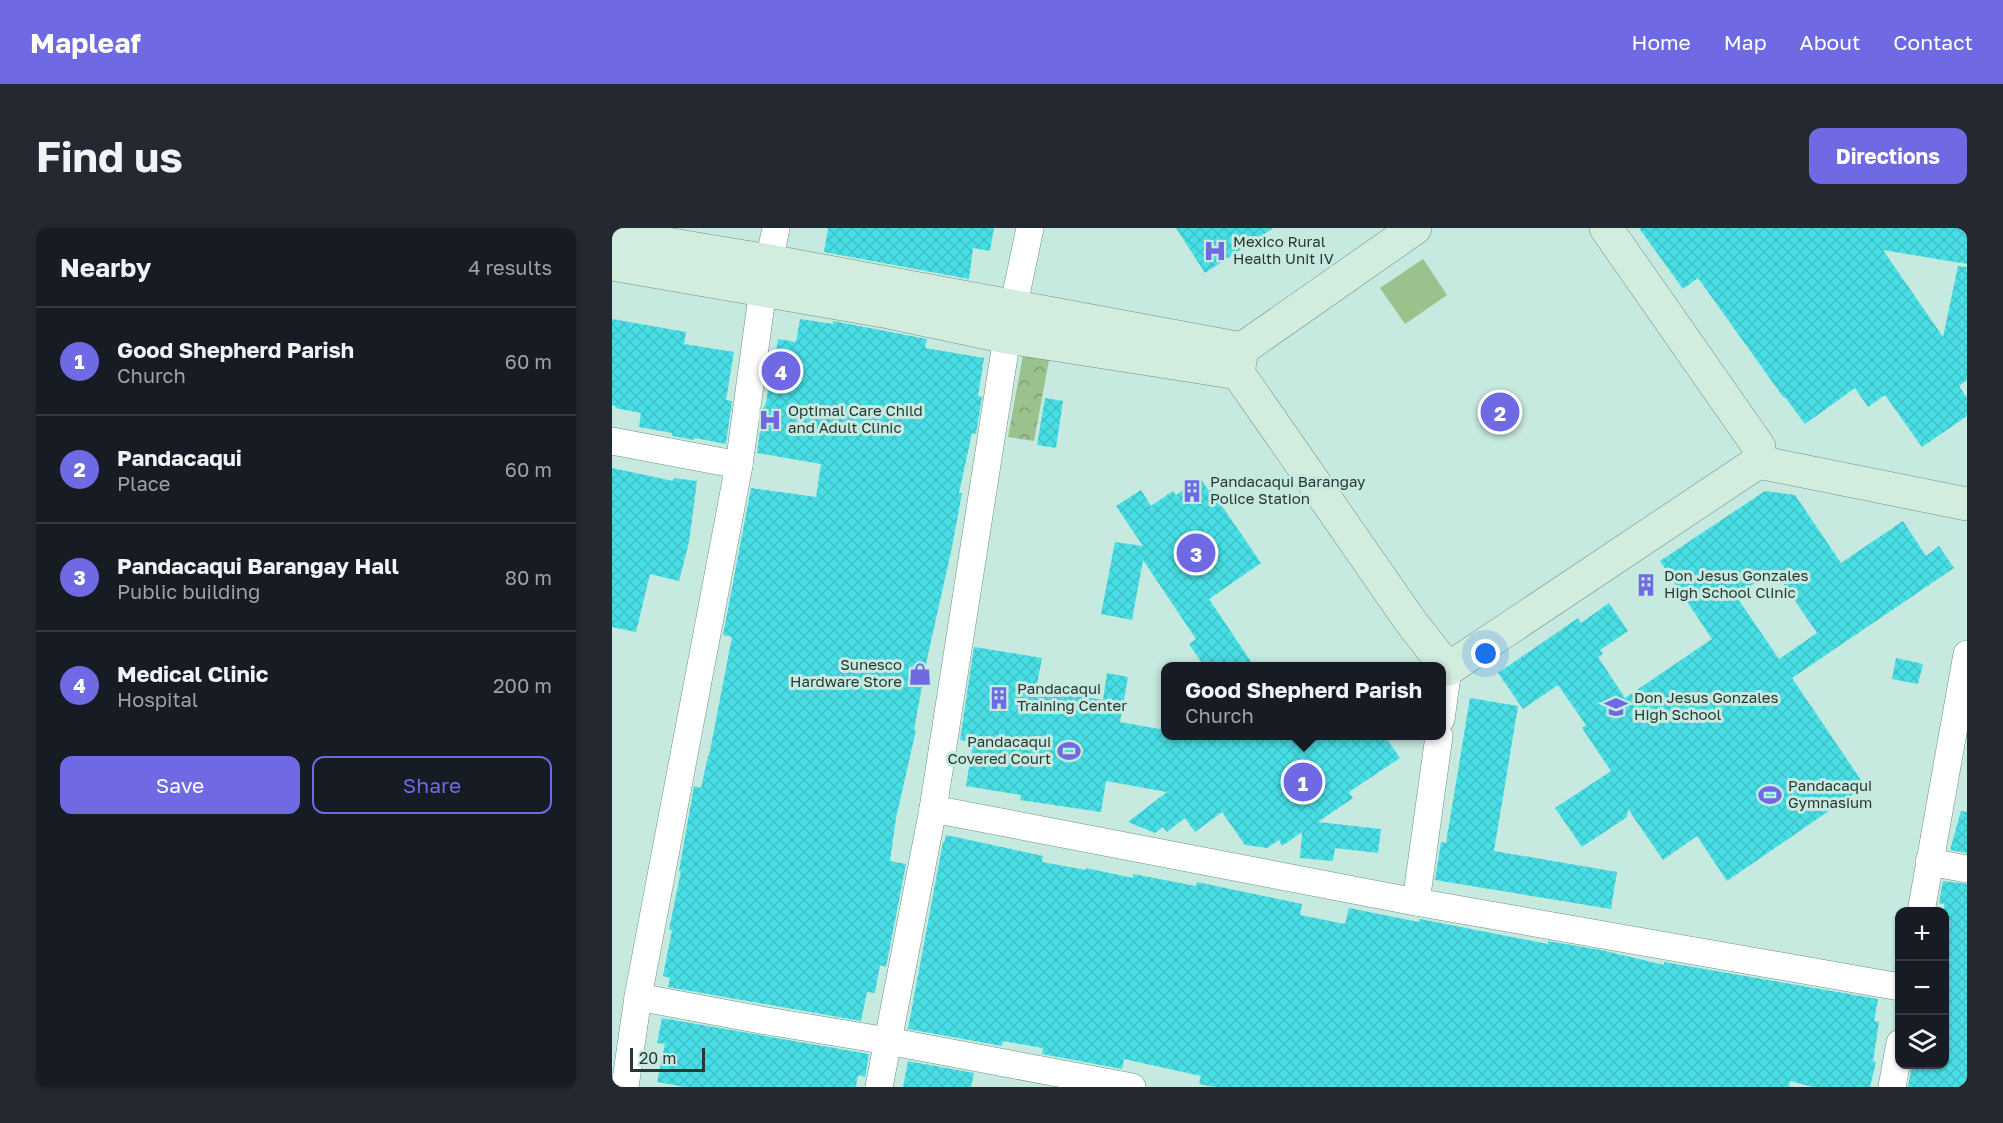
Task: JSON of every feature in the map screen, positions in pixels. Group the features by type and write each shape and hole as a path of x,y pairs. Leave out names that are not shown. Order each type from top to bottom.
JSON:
{"street":[{"path":"621,1084 739,465 766,275 776,228"},
{"path":"879,1087 933,809 1010,322 1030,228"},
{"path":"612,235 766,275 890,312 1010,322 1240,361 1415,228"},
{"path":"1606,228 1758,455 1967,504"},
{"path":"612,264 766,275"},
{"path":"1240,361 1411,622 1442,662"},
{"path":"612,441 739,465"},
{"path":"1448,669 1758,455 1967,486"},
{"path":"1922,907 1967,654"},
{"path":"1446,666 1448,669 1446,683"},
{"path":"1416,902 1438,740"},
{"path":"933,809 1416,902 1895,986"},
{"path":"1929,862 1967,869"},
{"path":"638,997 1132,1087"},
{"path":"1892,1087 1895,1068"}],"green space":[{"path":"1423,259 1447,295 1405,324 1380,288"},
{"path":"1023,355 1049,360 1034,441 1008,437"}],"building":[{"path":"828,228 994,228 990,251 973,248 969,279 824,252"},
{"name":"Mexico Rural Health Unit IV","path":"1176,228 1273,228 1205,273"},
{"path":"1639,228 1967,228 1967,264 1883,250 1943,337 1958,266 1967,267 1967,380 1959,386 1967,398 1967,416 1922,447 1885,395 1868,407 1855,388 1805,424 1698,278 1683,289"},
{"path":"612,319 686,332 684,344 734,352 726,400 732,401 726,444 672,436 672,433 639,427 641,413 615,408 616,406 612,405"},
{"path":"800,319 833,324 833,321 927,339 925,348 984,358 978,396 982,397 976,434 972,433 959,493 962,493 952,547 927,659 914,730 916,730 896,818 890,861 906,864 886,967 880,965 875,993 867,992 861,1021 668,987 670,978 663,976 694,786 701,788 732,637 723,635 751,488 816,497 821,464 757,453 763,407 765,407 778,339 796,342"},
{"path":"1045,398 1063,401 1056,448 1037,445"},
{"path":"612,468 673,481 674,478 697,481 689,542 679,581 650,574 636,632 612,627"},
{"path":"1200,478 1209,491 1211,490 1261,563 1209,599 1251,662 1201,662 1189,644 1196,639 1143,560 1132,620 1101,614 1115,542 1143,546 1116,506 1141,490 1151,506 1173,491 1176,495"},
{"path":"1765,491 1795,495 1841,563 1903,521 1926,556 1939,546 1954,568 1792,678 1865,786 1727,881 1697,836 1663,860 1628,809 1627,817 1582,847 1555,808 1611,771 1582,728 1586,725 1558,685 1523,709 1498,673 1578,618 1581,623 1609,603 1628,631 1600,650 1603,654 1598,657 1625,698 1712,639 1660,561","holes":["1774,570 1817,633 1779,659 1736,596"]},
{"path":"974,647 1042,658 1036,689 1103,700 1107,673 1128,677 1120,722 1161,729 1161,740 1387,740 1400,758 1349,792 1353,798 1318,822 1381,829 1378,853 1335,848 1333,861 1300,858 1302,832 1282,846 1279,840 1267,848 1245,845 1222,812 1195,832 1185,818 1167,832 1163,827 1155,833 1128,822 1167,792 1106,781 1101,812 1020,800 1021,795 966,786 973,742 960,740"},
{"path":"1896,658 1923,664 1918,684 1892,679"},
{"path":"1470,698 1518,706 1494,851 1617,872 1611,909 1435,880 1441,842 1446,843"},
{"path":"1961,811 1967,812 1967,853 1950,850"},
{"path":"946,835 1043,856 1042,862 1133,878 1133,874 1196,886 1197,882 1302,904 1300,915 1345,924 1349,908 1419,922 1420,919 1548,944 1548,941 1601,950 1664,965 1664,962 1878,999 1874,1021 1879,1022 1873,1061 1876,1062 1870,1087 1813,1087 1790,1081 1789,1087 1214,1087 1199,1084 1201,1076 1124,1059 1122,1069 1042,1054 1043,1048 1003,1041 1002,1046 908,1029"},
{"path":"1943,881 1967,884 1967,1087 1908,1087 1911,1069 1949,1069 1949,907 1944,907 1944,904 1939,903"},
{"path":"662,1018 869,1054 865,1077 858,1075 856,1087 685,1087 657,1082 665,1044 657,1043"},
{"path":"908,1061 974,1073 971,1087 903,1087"}],"place":[{"name":"Mexico Rural Health Unit IV","path":"1215,251"},
{"name":"Medical Clinic","path":"781,371"},
{"name":"Pandacaqui","path":"1500,412"},
{"name":"Optimal Care Child and Adult Clinic","path":"770,420"},
{"name":"Pandacaqui Barangay Police Station","path":"1192,491"},
{"name":"Pandacaqui Barangay Hall","path":"1196,553"},
{"name":"Don Jesus Gonzales High School Clinic","path":"1646,585"},
{"name":"Sunesco Hardware Store","path":"920,674"},
{"name":"Pandacaqui Training Center","path":"999,698"},
{"name":"Don Jesus Gonzales High School","path":"1616,707"},
{"name":"Pandacaqui Covered Court","path":"1069,751"},
{"name":"Good Shepherd Parish","path":"1303,782"},
{"name":"Pandacaqui Gymnasium","path":"1770,795"}]}
